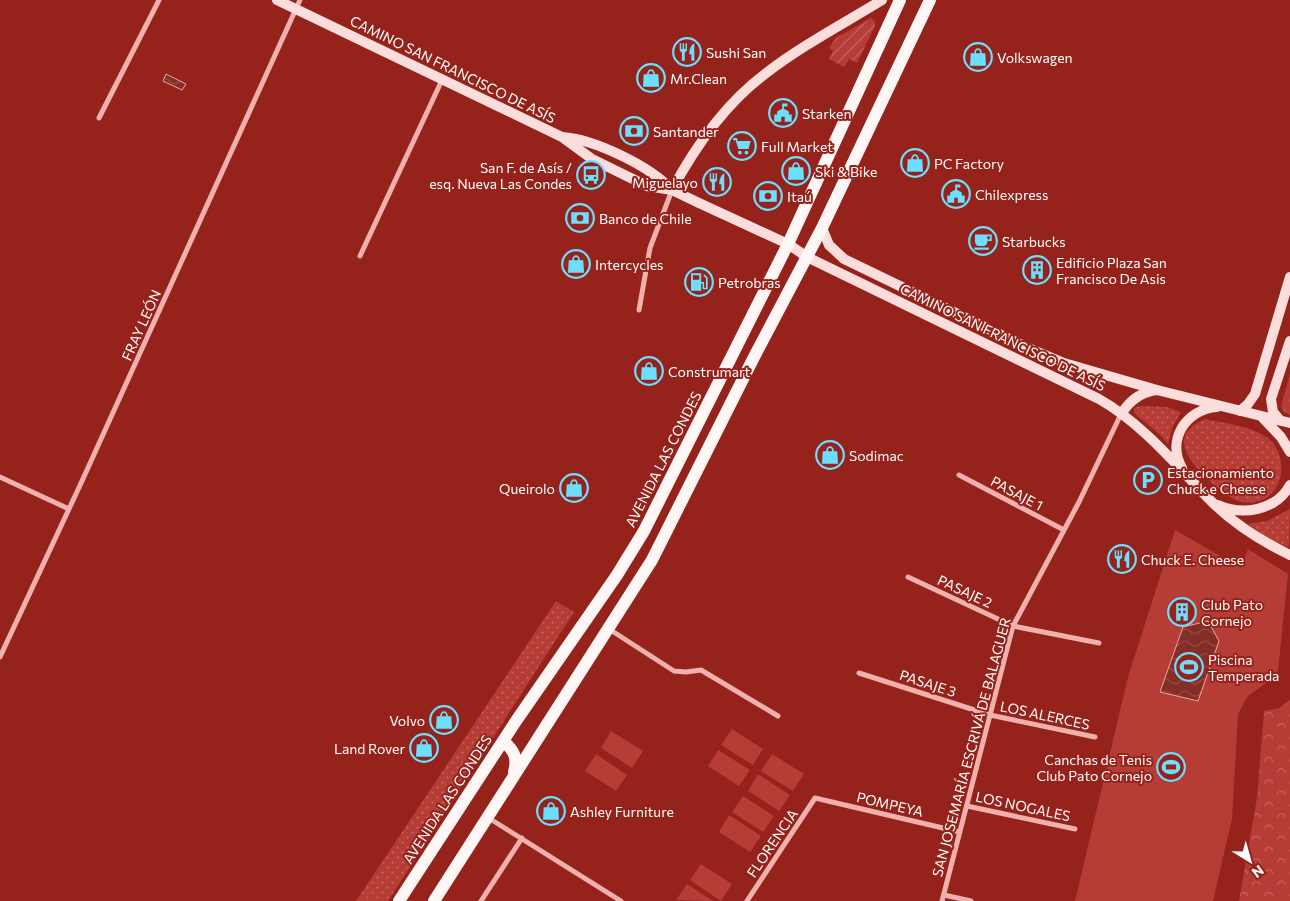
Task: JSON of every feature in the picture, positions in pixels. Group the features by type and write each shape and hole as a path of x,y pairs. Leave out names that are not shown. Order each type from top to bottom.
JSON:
{"main road":[{"name":"CAMINO SAN FRANCISCO DE ASÍS","path":"278,0 297,4 442,79 562,137 592,159 647,186 672,190"},
{"path":"672,190 707,134 746,90 786,58 882,0"},
{"name":"AVENIDA LAS CONDES","path":"399,901 503,741 617,575 644,531 788,244 900,0"},
{"path":"434,901 652,560 822,228 930,0"},
{"name":"CAMINO SAN FRANCISCO DE ASÍS","path":"562,137 588,142 650,171 672,190 788,244 807,258 1060,378 1122,414 1185,472 1212,502 1250,534 1290,555"},
{"name":"CAMINO SAN FRANCISCO DE ASÍS","path":"822,228 829,245 841,257 1026,348 1064,363 1157,390 1285,422"},
{"path":"1240,411 1255,394 1290,277"},
{"path":"1285,422 1273,412 1271,399 1290,341"},
{"path":"1122,414 1129,403 1139,395 1157,390"},
{"path":"1185,472 1177,452 1180,431 1185,421 1202,409 1223,407"},
{"path":"1260,415 1281,437 1290,452"},
{"path":"1212,502 1230,509 1259,508 1276,501 1290,485"},
{"path":"503,741 513,751 516,758 512,780"}],"street":[{"path":"99,118 159,0"},
{"name":"FRAY LEÓN","path":"0,657 69,509 297,4"},
{"path":"360,256 442,79"},
{"path":"639,310 650,248 672,190"},
{"name":"SAN JOSEMARÍA ESCRIVÁ DE BALAGUER","path":"943,898 1013,626 1122,414"},
{"name":"PASAJE 1","path":"960,475 1064,530"},
{"path":"0,477 69,509"},
{"name":"PASAJE 2","path":"908,577 1013,626 1099,643"},
{"path":"608,628 674,671 701,670 778,716"},
{"name":"PASAJE 3","path":"860,673 990,715"},
{"name":"LOS ALERCES","path":"990,715 1095,738"},
{"name":"POMPEYA","path":"815,798 960,832"},
{"name":"FLORENCIA","path":"747,901 815,798"},
{"name":"LOS NOGALES","path":"967,806 1075,828"},
{"path":"487,816 621,901"},
{"path":"481,901 522,838"},
{"path":"609,901 612,896"},
{"path":"943,898 972,901"}],"green space":[{"path":"871,18 875,22 875,26 857,63 849,59 844,67 829,59 833,51 829,48 836,38"},
{"path":"1290,374 1290,415 1284,412 1281,406"},
{"path":"1141,406 1167,407 1181,412 1173,426 1168,444 1134,413 1134,408"},
{"path":"1205,419 1246,428 1269,439 1276,447 1280,456 1281,466 1281,476 1272,493 1264,499 1254,502 1239,501 1219,490 1196,466 1186,452 1185,437 1188,431"},
{"path":"1290,509 1289,547 1269,539 1248,524 1267,521"},
{"name":"Canchas de Tenis Club Pato Cornejo","path":"1175,530 1241,568 1248,549 1288,574 1278,671 1269,681 1248,696 1238,714 1232,819 1213,901 1075,901 1128,677"},
{"path":"556,601 574,612 388,901 356,901"},
{"path":"1290,700 1290,901 1239,901 1257,798 1264,711 1279,708"},
{"path":"732,729 763,749 753,765 721,745"},
{"path":"611,731 643,751 632,768 601,748"},
{"path":"718,750 750,770 739,786 708,766"},
{"path":"596,754 627,775 616,791 585,771"},
{"path":"772,754 804,774 793,791 761,771"},
{"path":"758,774 790,795 779,811 748,791"},
{"path":"743,796 774,816 763,832 732,812"},
{"path":"729,815 761,836 750,852 719,832"},
{"path":"701,864 732,884 721,901 690,880"},
{"path":"687,884 713,901 676,900"}],"water":[{"path":"166,74 186,84 182,90 163,81"},
{"name":"Piscina Temperada","path":"1208,621 1219,641 1198,701 1160,692 1183,627"}],"place":[{"name":"Sushi San","path":"687,52"},
{"name":"Volkswagen","path":"978,57"},
{"name":"Mr.Clean","path":"651,78"},
{"name":"Starken","path":"783,113"},
{"name":"Santander","path":"634,131"},
{"name":"Full Market","path":"742,146"},
{"name":"PC Factory","path":"915,163"},
{"name":"Ski & Bike","path":"796,171"},
{"name":"San F. de Asís / esq. Nueva Las Condes","path":"591,175"},
{"name":"Miguelayo","path":"717,182"},
{"name":"Chilexpress","path":"956,194"},
{"name":"Itaú","path":"768,196"},
{"name":"Banco de Chile","path":"580,218"},
{"name":"Starbucks","path":"983,241"},
{"name":"Intercycles","path":"576,264"},
{"name":"Edificio Plaza San Francisco De Asis","path":"1037,270"},
{"name":"Petrobras","path":"699,282"},
{"name":"Construmart","path":"649,371"},
{"name":"Sodimac","path":"830,455"},
{"name":"Estacionamiento Chuck e Cheese","path":"1148,480"},
{"name":"Queirolo","path":"574,488"},
{"name":"Chuck E. Cheese","path":"1122,559"},
{"name":"Club Pato Cornejo","path":"1182,612"},
{"name":"Piscina Temperada","path":"1189,667"},
{"name":"Volvo","path":"444,720"},
{"name":"Land Rover","path":"424,748"},
{"name":"Canchas de Tenis Club Pato Cornejo","path":"1171,767"},
{"name":"Ashley Furniture","path":"551,811"}]}
